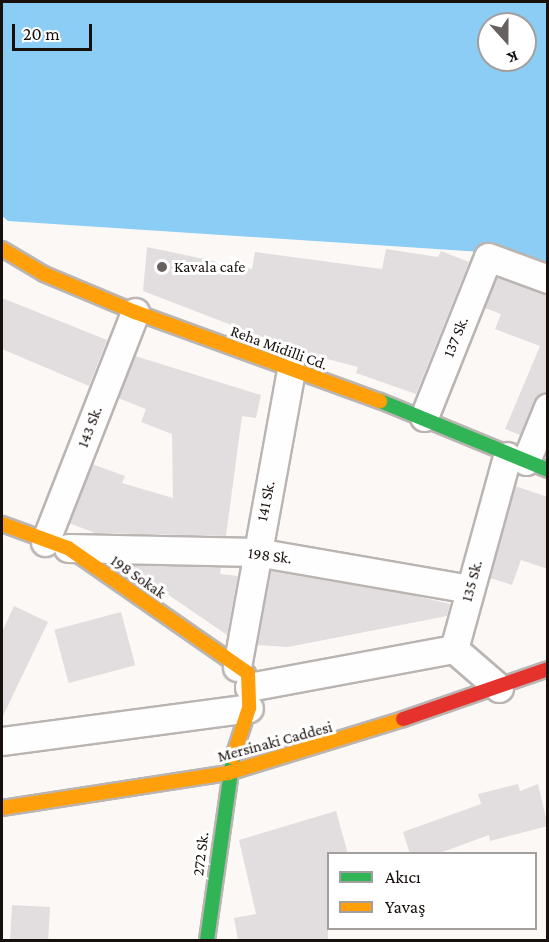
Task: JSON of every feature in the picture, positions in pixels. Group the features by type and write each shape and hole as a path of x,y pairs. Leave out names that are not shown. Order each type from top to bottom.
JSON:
{"street":[{"name":"Reha Midilli Cd.","path":"2,249 44,274 135,312 291,371 424,417 527,462"},
{"name":"137 Sk.","path":"424,417 488,257 548,279"},
{"name":"143 Sk.","path":"57,545 135,312"},
{"name":"141 Sk.","path":"228,773 246,684 256,552 291,371"},
{"name":"135 Sk.","path":"454,649 470,589 527,462 548,407"},
{"name":"198 Sokak","path":"2,524 57,545 246,684"},
{"name":"198 Sk.","path":"57,545 256,552 470,589"},
{"path":"2,741 246,684 454,649 499,688"},
{"name":"Mersinaki Caddesi","path":"2,808 228,773 499,688 548,669"},
{"name":"272 Sk.","path":"207,940 228,773"}],"water":[{"path":"2,2 547,2 547,274 482,252 8,221 2,216"}],"building":[{"path":"147,247 252,269 255,252 382,269 386,249 438,257 441,251 469,262 416,394 356,373 358,367 304,353 143,291"},
{"path":"497,277 548,294 548,391 534,401 520,435 505,429 540,346 495,329 501,314 485,308"},
{"path":"2,298 107,340 89,386 2,349"},
{"path":"135,356 261,395 256,418 242,416 226,536 95,533 69,523 92,464 125,476 122,483 173,498 172,434 141,422 146,409 118,398"},
{"path":"515,486 548,497 548,569 521,560 512,585 490,578"},
{"path":"125,565 221,567 220,574 238,576 227,635"},
{"path":"271,571 412,595 450,604 447,616 288,647 257,645"},
{"path":"14,606 48,622 2,718 2,632"},
{"path":"121,612 135,665 69,683 54,630"},
{"path":"518,784 520,791 538,784 548,826 490,841 489,835 442,852 409,852 403,832 481,804 478,794"},
{"path":"336,811 347,852 327,852 328,940 238,940 234,918 256,914 239,840"},
{"path":"12,905 50,907 48,940 10,940"}],"traffic: fast":[{"path":"380,401 548,470"},
{"path":"207,940 233,757"}],"traffic: slow":[{"path":"2,249 44,274 135,312 380,401"},
{"path":"2,524 68,548 248,673 249,708 233,757"},
{"path":"2,808 228,773 403,719"}],"traffic: jam":[{"path":"403,719 548,669"}],"place":[{"name":"Kavala cafe","path":"162,267"}]}
